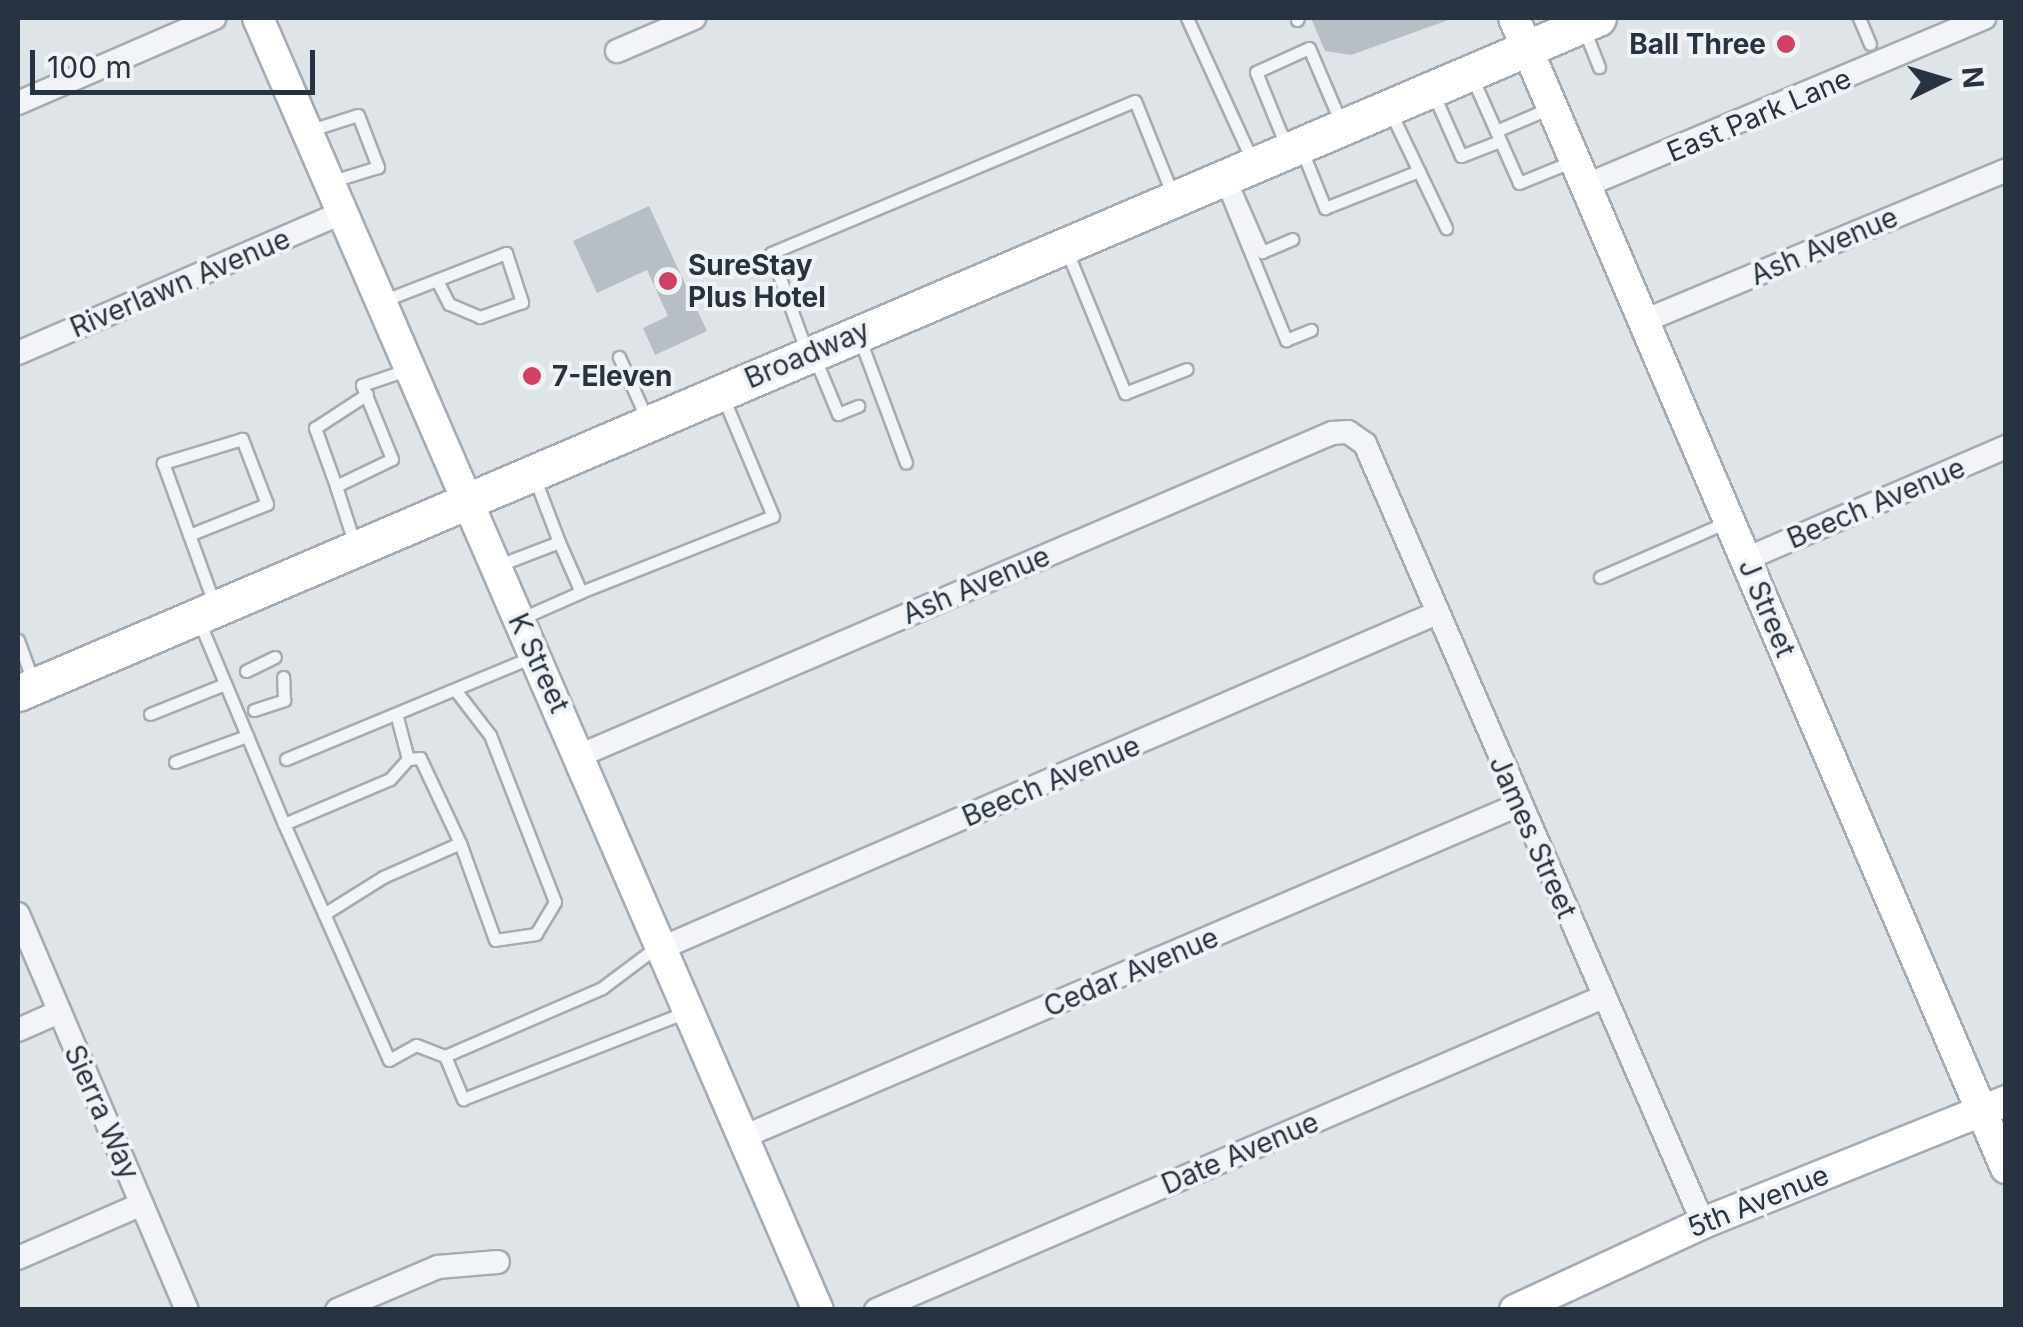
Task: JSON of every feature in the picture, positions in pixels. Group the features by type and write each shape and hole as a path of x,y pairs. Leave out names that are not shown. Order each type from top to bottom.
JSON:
{"main road":[{"name":"Broadway","path":"26,689 1470,73 1521,28 1590,21"}],"street":[{"path":"18,103 214,18"},
{"name":"K Street","path":"258,18 518,620 538,654 818,1310"},
{"path":"617,51 694,18"},
{"name":"East Park Lane","path":"1582,172 1984,18"},
{"name":"J Street","path":"1521,28 1746,559 1993,1106 2006,1168"},
{"name":"Ash Avenue","path":"1644,322 2006,170"},
{"name":"Riverlawn Avenue","path":"18,353 342,213"},
{"name":"Ash Avenue","path":"580,755 1332,433 1355,435 1368,451"},
{"name":"Beech Avenue","path":"1746,559 2006,446"},
{"name":"James Street","path":"1368,451 1518,805 1703,1222"},
{"name":"Beech Avenue","path":"663,945 1437,613"},
{"name":"Cedar Avenue","path":"743,1138 1518,805"},
{"name":"Sierra Way","path":"18,914 187,1310"},
{"name":"Date Avenue","path":"876,1310 1603,997"},
{"path":"18,1030 59,1012"},
{"name":"5th Avenue","path":"1515,1310 1703,1222 1993,1106"},
{"path":"18,1258 142,1204"},
{"path":"338,1310 438,1267 498,1262"}],"lane":[{"path":"1186,18 1286,340 1311,330"},
{"path":"1860,18 1870,44"},
{"path":"1590,21 1599,67"},
{"path":"1342,127 1309,48 1256,72 1325,208 1419,171"},
{"path":"1470,73 1519,183 1582,172"},
{"path":"1431,89 1461,156 1554,106"},
{"path":"858,406 838,414 771,254 1135,101 1174,198"},
{"path":"1388,107 1446,228"},
{"path":"307,131 358,115 378,167 329,182"},
{"path":"1234,173 1262,252 1292,239"},
{"path":"1064,245 1125,393 1187,369"},
{"path":"381,302 436,280 506,254 522,302 480,316 449,304 436,280"},
{"path":"858,332 906,463"},
{"path":"619,358 648,421"},
{"path":"336,486 392,459 362,386 410,369"},
{"path":"518,620 773,516 720,391"},
{"path":"355,546 315,428 367,394"},
{"path":"189,536 267,504 242,439 163,463 189,536 225,684 389,1060 416,1045 445,1056 602,988 663,945"},
{"path":"532,471 581,592"},
{"path":"1600,576 1730,520"},
{"path":"495,566 559,542"},
{"path":"18,640 26,689"},
{"path":"286,759 398,717 538,654"},
{"path":"246,671 275,657"},
{"path":"254,710 284,700 282,677"},
{"path":"150,714 225,684"},
{"path":"284,824 390,779 408,759 420,758 460,843 495,940 536,934 554,902 490,735 456,691"},
{"path":"398,717 408,759"},
{"path":"175,762 247,736"},
{"path":"324,914 383,877 460,843"},
{"path":"445,1056 463,1099 690,1010"}],"building":[{"path":"1311,18 1454,18 1351,55 1325,51"},
{"name":"SureStay Plus Hotel","path":"649,206 707,331 655,355 643,328 668,316 647,270 597,293 573,241"}],"place":[{"name":"Ball Three","path":"1786,44"},
{"name":"SureStay Plus Hotel","path":"668,281"},
{"name":"7-Eleven","path":"532,376"}]}
